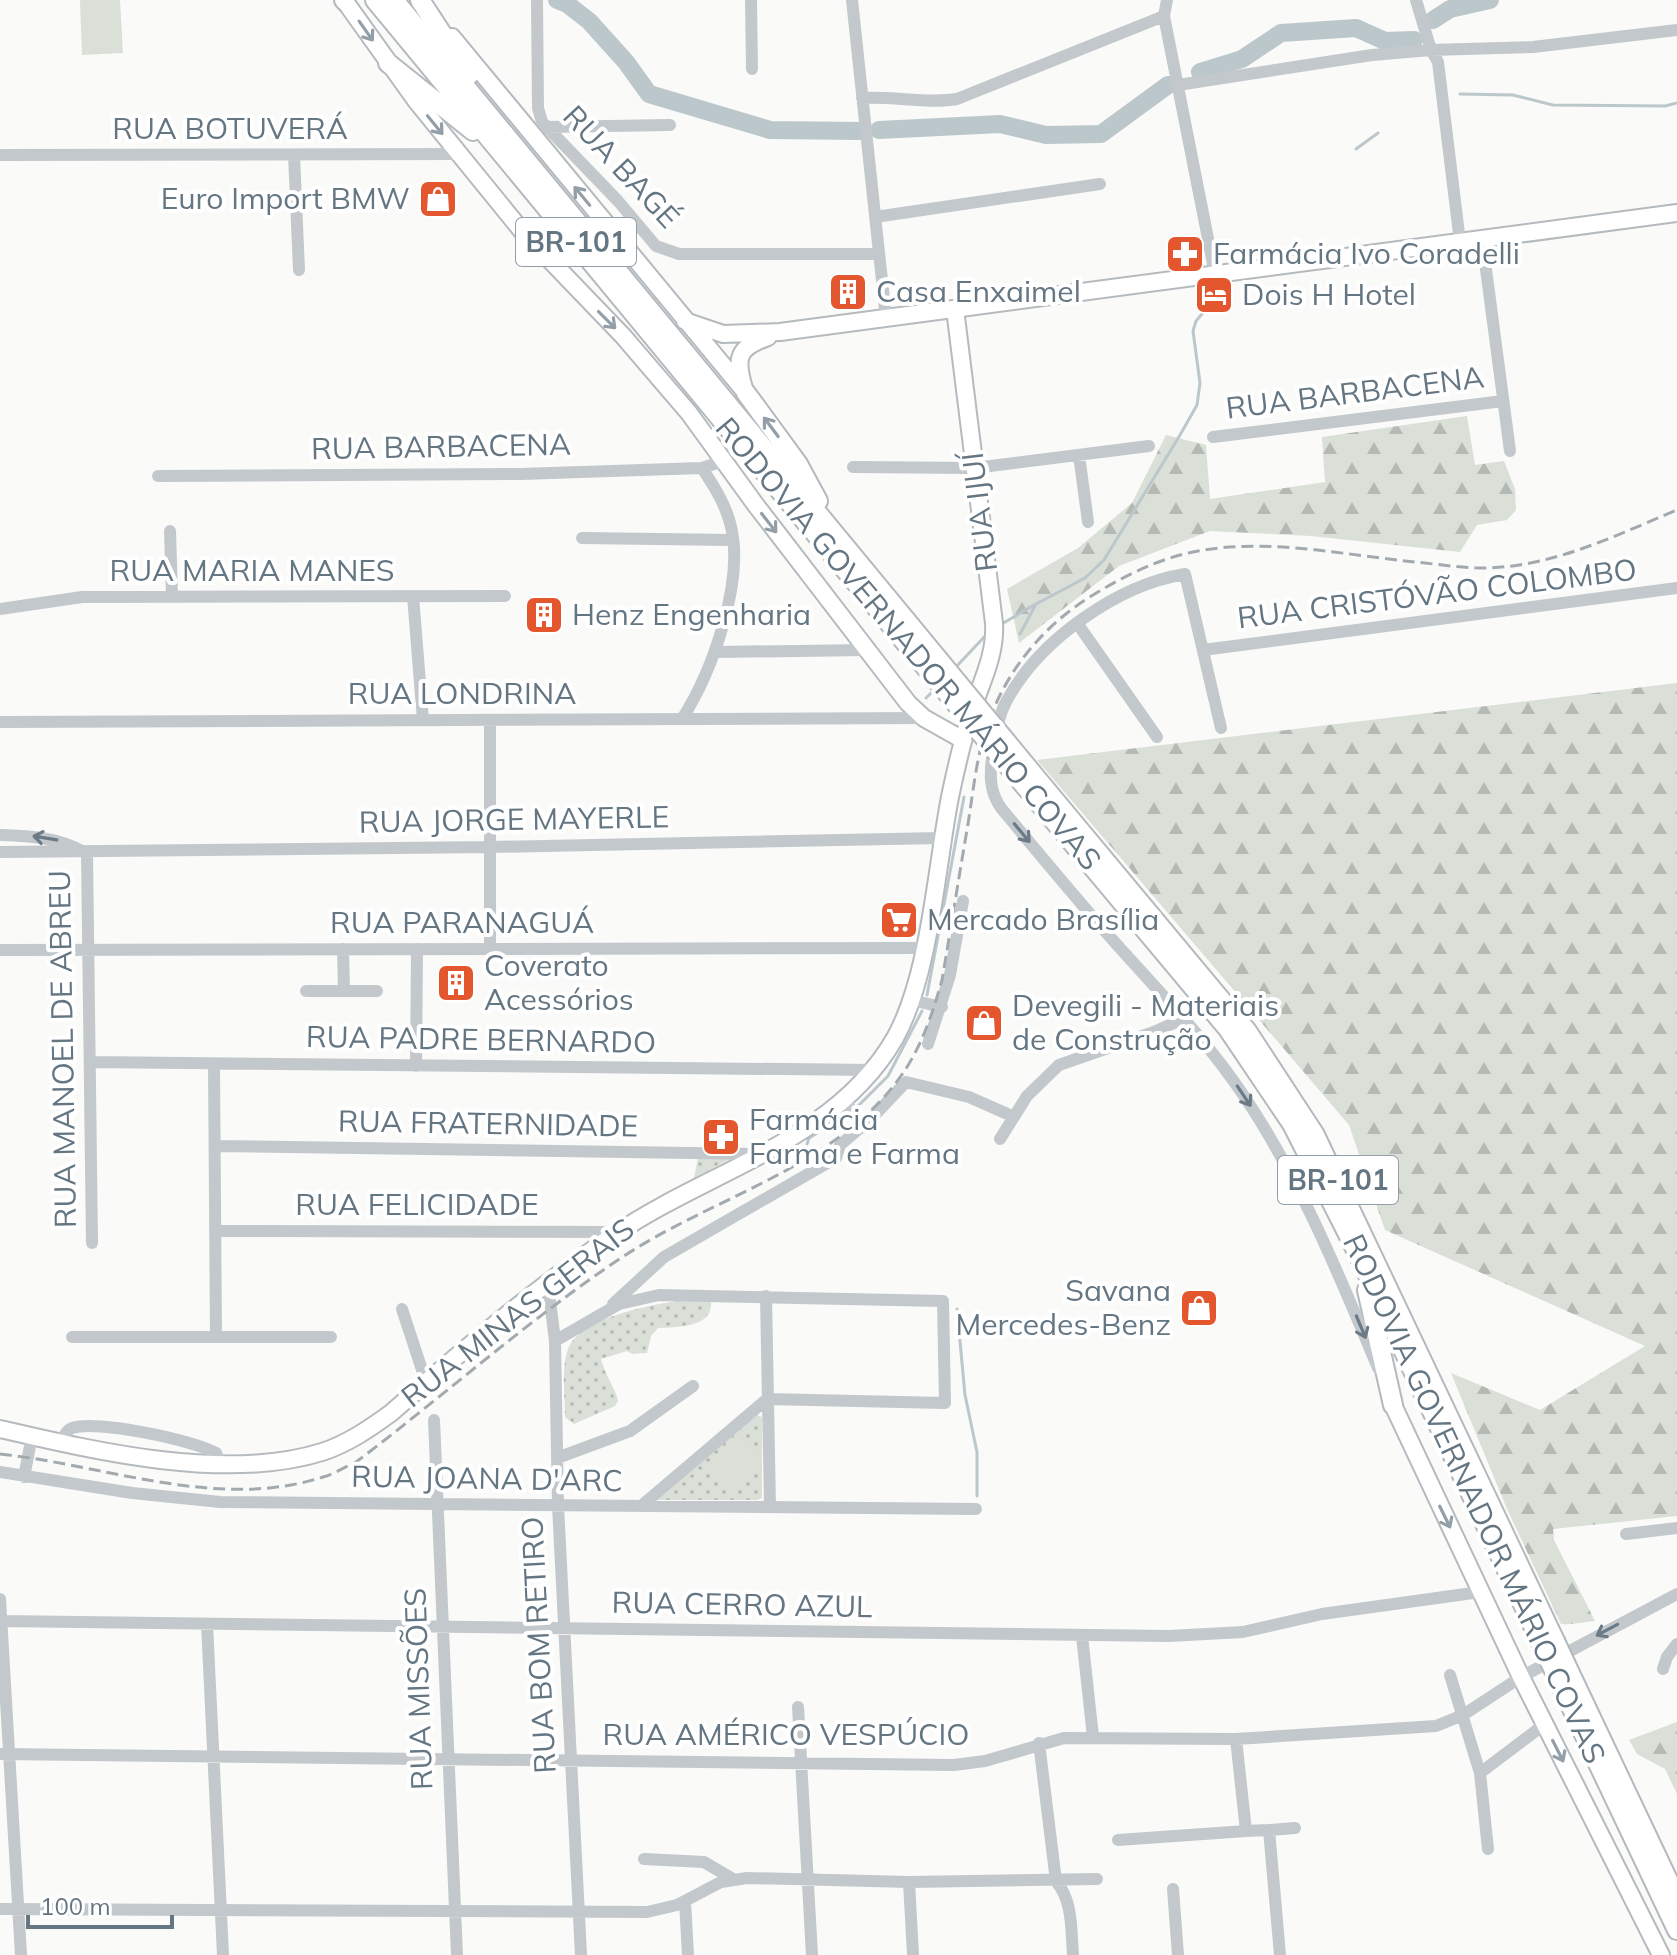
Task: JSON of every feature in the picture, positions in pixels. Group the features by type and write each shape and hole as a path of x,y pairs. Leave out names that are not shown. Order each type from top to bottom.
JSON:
{"highway":[{"name":"RODOVIA GOVERNADOR MÁRIO COVAS","path":"375,0 510,152 841,542 931,662"},
{"name":"RODOVIA GOVERNADOR MÁRIO COVAS","path":"394,0 510,152 1029,780 1243,1050 1292,1124 1550,1645"},
{"path":"420,0 510,152"},
{"path":"388,63 510,152"},
{"path":"746,393 798,464 841,542"},
{"name":"RODOVIA GOVERNADOR MÁRIO COVAS","path":"1029,780 1247,1031 1315,1135 1550,1645 1677,1930"},
{"path":"1359,1256 1393,1405"},
{"name":"RODOVIA GOVERNADOR MÁRIO COVAS","path":"1563,1674 1677,1899"}],"main road":[{"path":"344,0 388,63 522,231 644,359 908,703 924,718 963,740"},
{"path":"420,0 746,393"},
{"path":"685,321 723,334 780,332 1677,213"},
{"name":"RUA IJUÍ","path":"955,309 995,635 991,657 972,712"},
{"path":"746,393 739,371 741,352 750,343 780,332"},
{"name":"RUA MINAS GERAIS","path":"0,1429 62,1443 176,1461 220,1463 288,1459 332,1448 379,1422 548,1284 619,1232 802,1131 845,1099 873,1070 895,1037 911,1000 924,948 942,838 972,712"},
{"path":"1393,1405 1521,1677 1661,1955"}],"street":[{"name":"RUA BAGÉ","path":"537,0 538,108 542,122 618,201 649,240 664,251 679,254 879,254"},
{"path":"751,0 752,69"},
{"path":"852,0 886,318"},
{"path":"1167,0 1164,16 1215,274"},
{"path":"1416,0 1431,50 1438,62 1460,242"},
{"path":"862,98 900,97 942,102 957,99 1164,16"},
{"path":"1178,85 1354,57 1431,50 1533,47 1677,30"},
{"path":"546,127 670,125"},
{"name":"RUA BOTUVERÁ","path":"0,155 459,154"},
{"path":"294,155 299,270"},
{"path":"875,217 1100,184"},
{"path":"1482,239 1510,451"},
{"name":"RUA BARBACENA","path":"1213,437 1503,401"},
{"path":"853,467 975,468 1149,446"},
{"path":"1079,455 1088,522"},
{"name":"RUA BARBACENA","path":"158,476 521,474 702,468 723,461"},
{"path":"682,719 699,693 716,652 733,568 733,540 726,509 702,468"},
{"path":"170,531 172,596"},
{"path":"582,538 733,540"},
{"path":"1221,728 1185,574 1165,577 1126,591 1077,623 1030,669 1010,695 1000,715 990,765 992,791 1001,808 1121,949 1185,1018 1243,1094 1290,1170 1393,1405"},
{"name":"RUA CRISTÓVÃO COLOMBO","path":"1203,650 1677,588"},
{"path":"413,596 423,720"},
{"name":"RUA MARIA MANES","path":"0,609 82,597 505,596"},
{"path":"1077,623 1157,737"},
{"path":"716,652 867,650"},
{"name":"RUA LONDRINA","path":"0,722 924,718"},
{"path":"490,720 490,949"},
{"name":"RUA JORGE MAYERLE","path":"0,835 50,837 87,853"},
{"name":"RUA JORGE MAYERLE","path":"0,852 942,838"},
{"name":"RUA MANOEL DE ABREU","path":"87,853 92,1243"},
{"path":"928,1044 942,1007 963,901"},
{"name":"RUA PARANAGUÁ","path":"0,950 924,948"},
{"path":"343,949 344,991"},
{"path":"416,1066 417,949"},
{"path":"306,991 377,991"},
{"path":"911,1000 942,1007"},
{"path":"1000,1139 1012,1116 1034,1087 1059,1065 1185,1018"},
{"name":"RUA PADRE BERNARDO","path":"90,1062 873,1070"},
{"path":"214,1064 216,1337"},
{"path":"605,1311 664,1257 836,1158 840,1145 906,1082 969,1097 1012,1116"},
{"path":"845,1099 861,1128"},
{"name":"RUA FRATERNIDADE","path":"215,1146 760,1154"},
{"name":"RUA FELICIDADE","path":"215,1231 619,1232"},
{"path":"648,1270 651,1285 659,1295"},
{"name":"RUA BOM RETIRO","path":"548,1284 555,1341 558,1506 581,1955"},
{"path":"555,1341 605,1311 629,1301 659,1295 943,1301 945,1403 768,1399 641,1506"},
{"path":"766,1296 770,1507"},
{"path":"402,1309 426,1382"},
{"path":"72,1337 331,1337"},
{"path":"557,1458 617,1438 693,1386"},
{"name":"RUA MISSÕES","path":"434,1420 457,1955"},
{"path":"62,1443 65,1434 72,1428 111,1427 198,1445 216,1453 220,1463"},
{"path":"24,1477 32,1436"},
{"name":"RUA JOANA D'ARC","path":"0,1472 132,1493 220,1502 976,1509"},
{"path":"1626,1534 1677,1528"},
{"name":"RUA CERRO AZUL","path":"1,1621 1182,1636 1243,1632 1322,1614 1480,1592"},
{"name":"RUA AMÉRICO VESPÚCIO","path":"5,1754 971,1764 1064,1738 1236,1739 1436,1726 1463,1715 1521,1677 1677,1594"},
{"path":"0,1599 5,1754 21,1955"},
{"path":"207,1624 223,1955"},
{"path":"1082,1636 1093,1737"},
{"path":"1663,1669 1677,1644"},
{"path":"1450,1675 1480,1773 1488,1849"},
{"path":"798,1707 812,1955"},
{"path":"1480,1773 1545,1724"},
{"path":"1236,1739 1246,1831"},
{"path":"1039,1743 1056,1881 1069,1905 1073,1955"},
{"path":"1118,1840 1295,1828"},
{"path":"1269,1830 1280,1955"},
{"path":"644,1859 704,1862 733,1879"},
{"path":"0,1909 658,1911 685,1901 708,1887 733,1879 909,1882 1097,1879"},
{"path":"909,1882 913,1955"},
{"path":"1173,1889 1178,1955"},
{"path":"685,1901 688,1955"}],"green space":[{"path":"80,0 120,0 123,53 82,55"},
{"path":"1467,416 1475,465 1504,461 1515,489 1516,510 1507,520 1477,525 1460,552 1311,536 1210,531 1119,566 1019,643 1007,589 1078,548 1132,503 1166,435 1206,445 1210,499 1325,482 1322,437"},
{"path":"1677,683 1677,1516 1553,1529 1554,1540 1595,1621 1561,1624 1507,1509 1451,1373 1540,1410 1645,1346 1385,1230 1349,1125 1037,760"},
{"path":"698,1158 730,1159 694,1178"},
{"path":"678,1301 711,1302 710,1311 706,1317 692,1324 658,1328 651,1336 647,1353 632,1354 627,1351 601,1359 617,1396 615,1406 574,1424 565,1417 565,1365 568,1349 575,1338 600,1321"},
{"path":"755,1414 762,1417 762,1498 651,1500"},
{"path":"742,1439 762,1460 728,1492 708,1471"},
{"path":"1677,1722 1677,1794 1665,1769 1637,1754 1629,1740"}],"waterway":[{"path":"557,0 589,21 626,62 649,94 770,130 861,131"},
{"path":"1433,20 1450,9 1490,0"},
{"path":"1200,72 1242,59 1281,33 1356,28 1385,41 1414,40"},
{"path":"879,130 1000,124 1046,135 1101,134 1168,85"},
{"path":"1460,94 1513,95 1553,105 1665,106 1677,103"},
{"path":"1356,149 1378,133"},
{"path":"1020,634 1036,604 1085,578 1104,560 1180,435 1197,405 1200,383 1193,331 1196,321 1207,308"},
{"path":"1000,625 1034,605"},
{"path":"954,669 987,634"},
{"path":"926,698 935,689"},
{"path":"927,995 964,797"},
{"path":"856,1108 888,1076 922,1011"},
{"path":"807,1144 809,1138 849,1114"},
{"path":"957,1309 965,1395 977,1452 977,1496"}],"railway":[{"path":"0,1454 203,1488 283,1486 327,1476 356,1462 553,1307 621,1258 655,1237 802,1161 868,1114 895,1084 911,1060 929,1021 942,980 980,753 994,708 1015,670 1042,636 1075,607 1105,588 1170,558 1225,547 1279,547 1465,567 1507,567 1582,549 1677,510"}],"place":[{"name":"Euro Import BMW","path":"438,199"},
{"name":"Farmácia Ivo Coradelli","path":"1185,254"},
{"name":"Casa Enxaimel","path":"848,292"},
{"name":"Dois H Hotel","path":"1214,295"},
{"name":"Henz Engenharia","path":"544,615"},
{"name":"Mercado Brasília","path":"899,920"},
{"name":"Coverato Acessórios","path":"456,983"},
{"name":"Devegili - Materiais de Construção","path":"984,1023"},
{"name":"Farmácia Farma e Farma","path":"721,1137"},
{"name":"Savana Mercedes-Benz","path":"1199,1308"}]}
